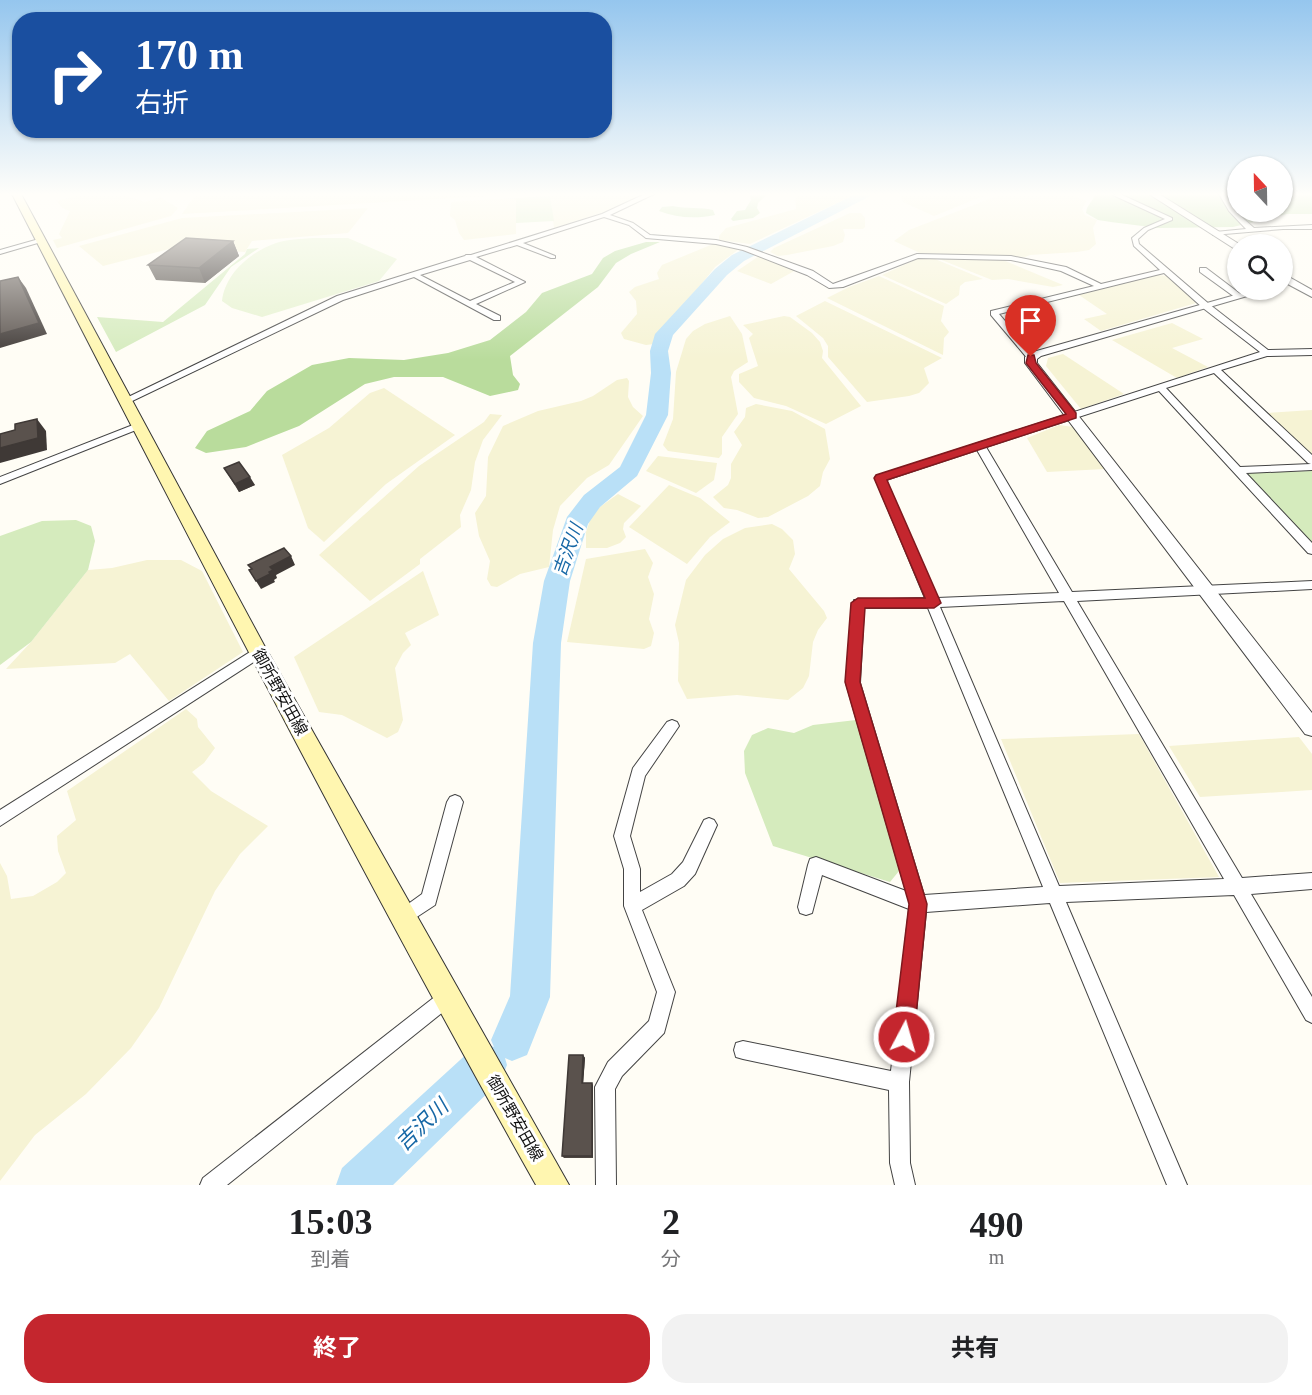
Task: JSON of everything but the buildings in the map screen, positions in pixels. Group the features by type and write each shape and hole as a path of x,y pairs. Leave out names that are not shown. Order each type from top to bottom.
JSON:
{"main road":[{"name":"御所野安田線","path":"43,249 258,652 474,1047 553,1185"}],"street":[{"path":"125,401 340,297 491,249"},
{"path":"534,249 553,257"},
{"path":"749,249 810,273 832,286 917,256 1011,258 1063,269 1101,286"},
{"path":"1142,249 1206,306 1266,353"},
{"path":"468,256 521,282 470,304"},
{"path":"1203,270 1227,287"},
{"path":"1166,271 994,313 1031,357 1031,363 1312,728"},
{"path":"413,273 497,318"},
{"path":"1293,284 1312,294"},
{"path":"1031,357 1227,300"},
{"path":"1177,1185 880,478 1266,353 1312,352"},
{"path":"1216,370 1312,461"},
{"path":"1161,388 1312,550"},
{"path":"0,481 138,426"},
{"path":"980,446 1312,1014"},
{"path":"1238,470 1312,467"},
{"path":"905,1185 900,1163 899,1082 918,904 853,682 858,603 934,603 1205,588 1312,585"},
{"path":"0,819 258,652"},
{"path":"606,1185 605,1087 615,1069 657,1026 666,992 632,906 632,869 622,836 639,773 672,726"},
{"path":"404,918 429,899 455,802"},
{"path":"632,906 678,880 689,868 709,825"},
{"path":"806,907 816,866 918,904 1055,894 1237,887 1312,881"},
{"path":"210,1185 447,998"},
{"path":"743,1050 899,1082"}],"shaded area":[{"path":"83,249 168,249 103,266"},
{"path":"196,249 247,249 245,252"},
{"path":"700,249 739,249 715,267 654,344 646,345 624,339 621,333 637,314 636,301 629,292 635,287 659,279 657,273 662,265"},
{"path":"773,249 816,249 778,256 770,252"},
{"path":"912,249 1090,249 1025,257 920,253"},
{"path":"759,256 796,270 771,284 737,271"},
{"path":"917,259 935,259 983,279 965,282 960,286 959,295 946,304 882,275"},
{"path":"939,259 1003,260 1063,285 1053,287 1008,279 992,280"},
{"path":"1157,275 1168,276 1196,303 1101,331 1084,319 1107,314 1079,295"},
{"path":"879,276 944,306 941,321 949,332 944,338 943,355 827,298"},
{"path":"825,301 942,358 924,368 929,383 919,393 867,402 828,357 828,346 823,338 796,316"},
{"path":"730,316 742,334 748,362 734,371 731,377 738,414 722,437 722,454 719,458 668,451 663,445 673,419 676,372 686,339 693,331 705,324"},
{"path":"784,316 790,317 820,342 823,351 822,358 861,406 826,424 786,406 754,398 739,382 739,374 758,366 749,338 753,334 743,325"},
{"path":"1172,323 1203,339 1172,348 1208,367 1177,378 1112,340"},
{"path":"1063,354 1124,394 1081,409 1046,366 1048,358"},
{"path":"627,378 629,381 628,397 633,407 643,416 609,465 587,478 560,506 553,530 549,567 520,574 497,587 491,586 487,579 490,561 479,536 475,513 486,496 488,457 503,426 538,411 581,401 617,380"},
{"path":"384,388 455,435 386,484 324,542 308,528 282,455 329,428 370,393"},
{"path":"756,404 792,411 825,429 830,459 823,472 820,486 808,496 768,517 758,518 724,508 713,497 728,485 731,478 731,464 742,445 734,432 745,417 746,408"},
{"path":"1312,410 1312,456 1267,413"},
{"path":"490,414 502,415 483,440 475,462 471,490 460,515 461,527 420,559 420,564 370,601 319,555 419,466 484,422"},
{"path":"1059,425 1073,427 1105,469 1047,472 1027,438"},
{"path":"658,456 717,463 714,480 696,493 646,471"},
{"path":"669,485 700,498 730,522 710,537 687,564 629,527"},
{"path":"618,494 641,506 624,523 623,529 626,537 620,543 607,548 586,548 586,532 590,520 597,509"},
{"path":"772,524 782,529 793,540 795,554 789,569 824,611 827,618 813,642 809,676 803,688 788,700 737,695 687,699 678,681 679,643 675,625 686,580 705,555 723,539 745,528"},
{"path":"645,549 653,563 648,577 654,594 649,619 654,633 651,646 644,649 567,642 586,559"},
{"path":"147,560 181,560 202,571 243,652 169,701 130,654 115,663 6,669 31,642 88,570 112,568"},
{"path":"423,571 439,615 405,633 411,645 403,653 395,668 403,720 398,732 387,738 342,715 319,712 294,657"},
{"path":"186,709 197,719 198,727 215,748 204,763 192,772 211,791 268,826 240,854 215,891 159,1008 131,1048 86,1094 35,1135 0,1181 0,863 7,876 11,899 33,896 57,882 66,873 58,851 57,836 76,820 67,791"},
{"path":"1139,734 1219,877 1060,883 1001,739"},
{"path":"1299,737 1312,754 1312,790 1200,797 1169,746"}],"green space":[{"path":"247,249 257,249 231,267 205,305 116,352 97,317 163,322 245,254"},
{"path":"262,249 374,249 397,259 379,281 262,317 232,308 222,301 224,291 234,273 240,265"},
{"path":"642,249 616,263 598,287 510,356 513,375 520,384 518,390 490,396 443,377 394,377 365,384 299,426 246,447 206,453 195,448 207,431 250,411 267,391 312,365 349,358 404,360 448,353 490,340 526,312 542,293 592,274 603,258 615,251"},
{"path":"1312,471 1312,545 1245,473"},
{"path":"76,520 91,526 95,541 88,570 31,642 0,665 0,536 42,521"},
{"path":"856,720 899,871 890,882 773,846 745,773 744,751 752,735 768,728 794,733 813,725"}],"waterway":[{"name":"吉沢川","path":"512,1040 530,997 547,643 557,581 576,523 592,501 629,471 657,415 661,373 659,351 664,334 721,272 738,258 756,249"},
{"name":"吉沢川","path":"359,1185 486,1065"}],"route":[{"path":"904,1037 918,904 853,682 855,643 858,603 934,603 880,478 1073,415 1031,363 1031,357"}]}
